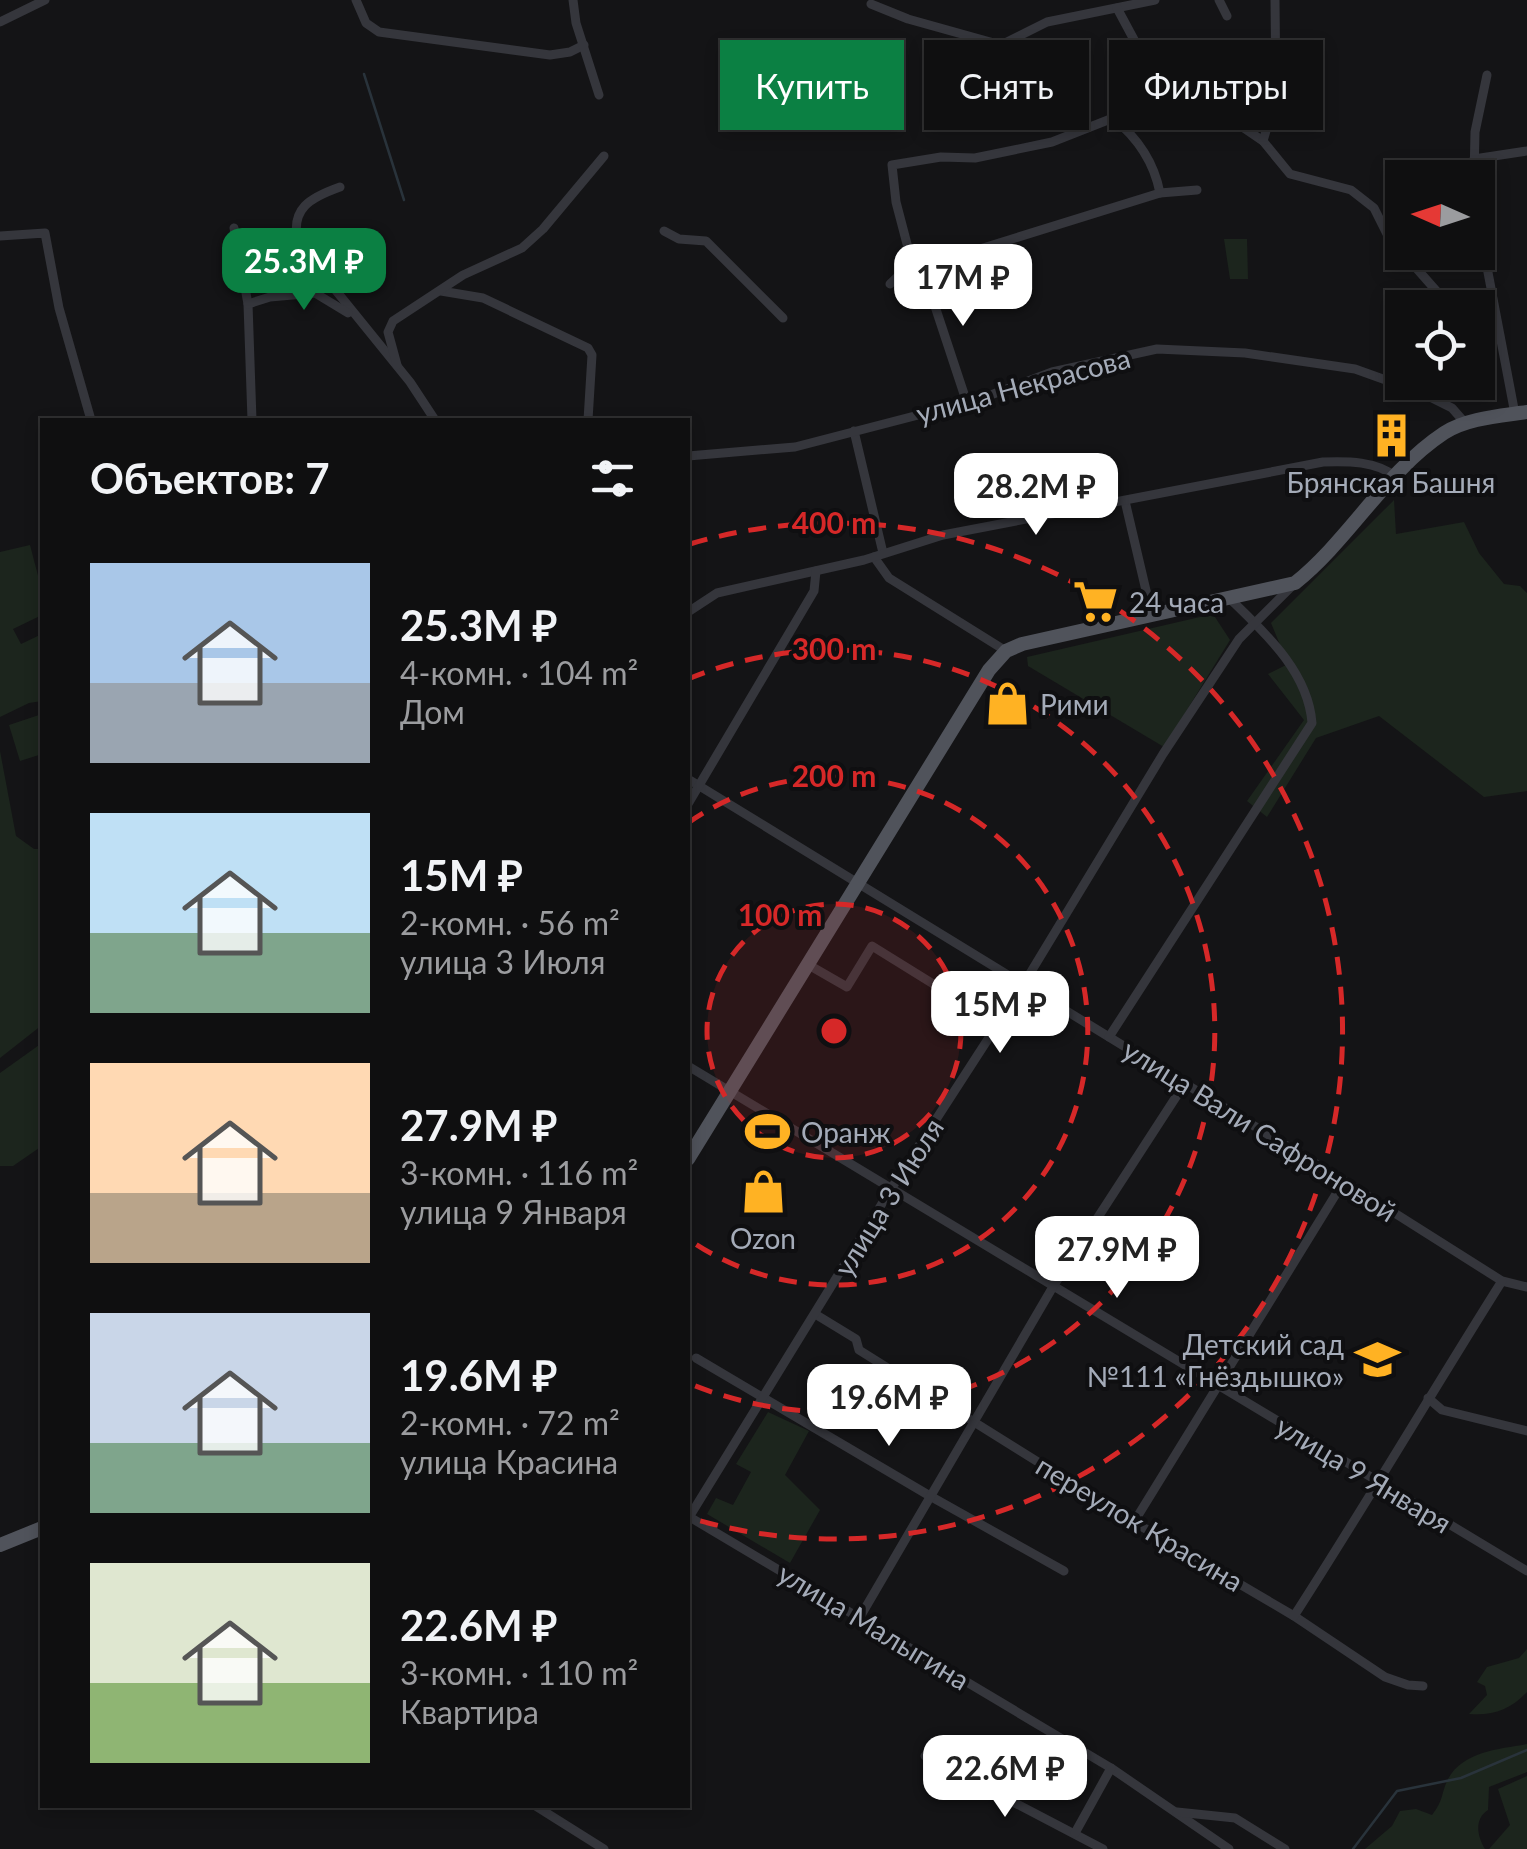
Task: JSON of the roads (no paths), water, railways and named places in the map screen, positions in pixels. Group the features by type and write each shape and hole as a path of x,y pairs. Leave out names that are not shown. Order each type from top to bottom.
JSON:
{"main road":[{"path":"690,1156 990,670 1006,651 1050,637 1295,583 1315,567 1396,476 1446,432 1521,413"},
{"path":"0,1545 40,1529"}],"street":[{"path":"0,22 45,0"},
{"path":"573,0 576,23 600,95"},
{"path":"872,4 1001,45 1047,22 1154,0"},
{"path":"1218,0 1227,16"},
{"path":"1263,140 1276,97 1275,0"},
{"path":"351,2 366,23 379,32 550,54 570,52 584,45"},
{"path":"1117,8 1132,40"},
{"path":"1487,75 1475,132 1474,160 1527,151"},
{"path":"967,403 896,202 892,165 941,157 976,158 1052,142 1114,118 1145,151 1160,193"},
{"path":"1247,130 1263,140 1290,174 1350,190 1374,208 1388,236 1435,290"},
{"path":"397,365 388,332 390,325 463,276 522,248 604,156"},
{"path":"340,187 309,198 296,234 299,245 397,365 434,418"},
{"path":"890,284 917,265 1160,193 1197,190"},
{"path":"234,228 248,304 252,418"},
{"path":"664,231 679,238 706,241 782,318"},
{"path":"0,236 45,233 59,308 90,418"},
{"path":"441,292 482,298 588,348 592,354 588,418"},
{"path":"248,304 270,296 315,293 355,318"},
{"path":"1495,308 1521,413"},
{"name":"улица Некрасова","path":"690,456 778,450 967,403 1052,372 1157,350 1222,352 1324,363 1372,374 1452,408 1466,424"},
{"path":"854,431 878,555 889,578 1006,651"},
{"path":"690,611 717,592 816,571 943,535 1323,462 1385,468 1396,476"},
{"path":"1125,501 1152,616"},
{"path":"690,801 814,591 816,571"},
{"name":"улица 3 Июля","path":"690,1514 1163,754 1239,639 1295,583"},
{"path":"1109,1038 1312,723 1304,688 1270,639 1229,598"},
{"name":"улица Вали Сафроновой","path":"690,780 1502,1281 1527,1287"},
{"path":"807,964 848,988 872,946 951,995"},
{"name":"улица 9 Января","path":"690,1067 1527,1570"},
{"path":"860,1617 1054,1284 1184,1083"},
{"path":"1134,1522 1344,1181"},
{"path":"1294,1616 1380,1484 1428,1398 1502,1281"},
{"name":"переулок Красина","path":"815,1314 856,1338 859,1350 1134,1522 1294,1616 1385,1676 1408,1685 1424,1686"},
{"path":"696,1358 1064,1571"},
{"path":"1428,1398 1442,1410 1527,1431"},
{"name":"улица Малыгина","path":"690,1518 1111,1768 1229,1849"},
{"path":"925,1756 1104,1849"},
{"path":"1076,1833 1111,1768"},
{"path":"539,1808 604,1849"},
{"name":"улица Малыгина","path":"1174,1812 1234,1818 1285,1849"}],"waterway":[{"path":"364,74 404,200"},
{"path":"1353,1849 1397,1791 1461,1778 1527,1750"}],"place":[{"name":"Брянская Башня","path":"1391,436"},
{"name":"24 часа","path":"1096,602"},
{"name":"Рими","path":"1007,704"},
{"name":"Оранж","path":"768,1132"},
{"name":"Ozon","path":"763,1192"},
{"name":"Детский сад №111 «Гнёздышко»","path":"1377,1360"}]}
